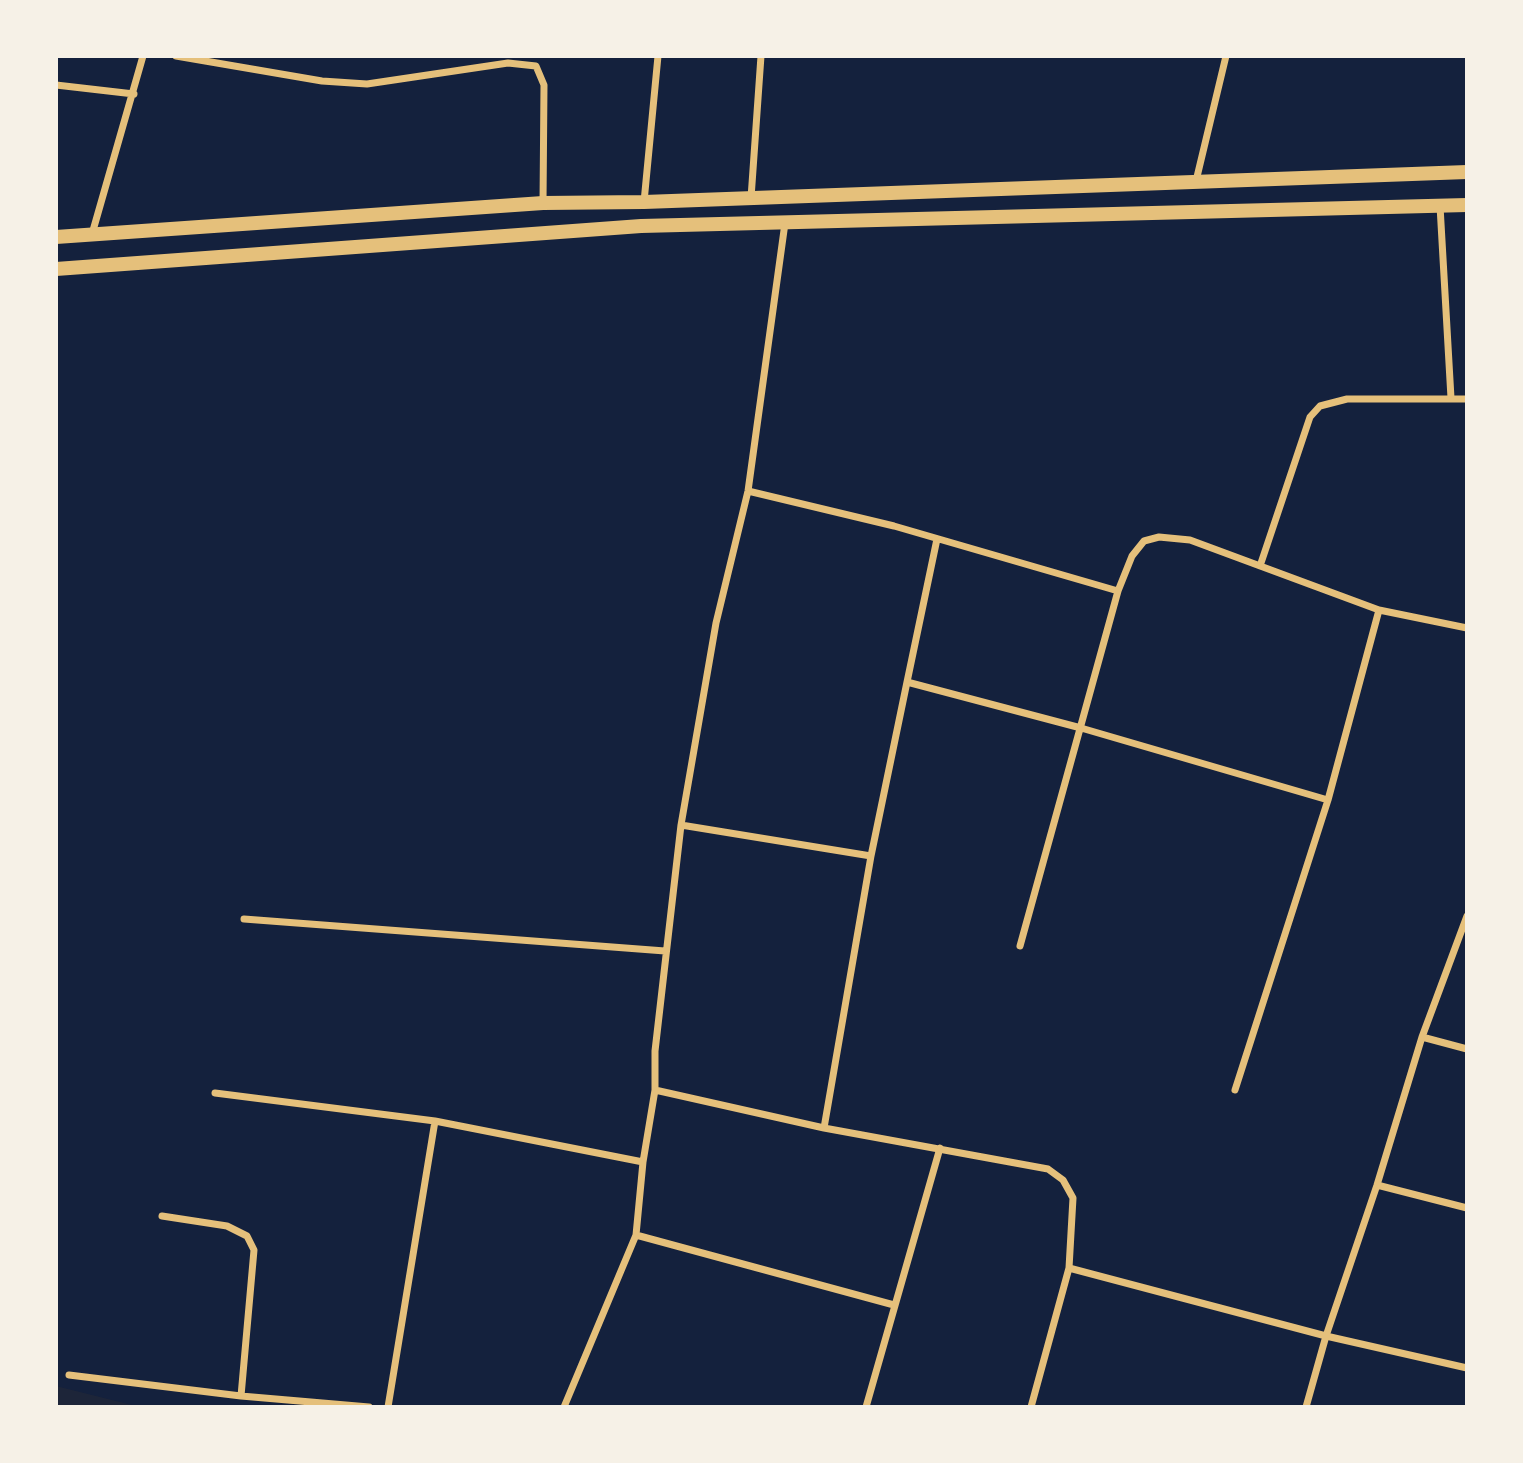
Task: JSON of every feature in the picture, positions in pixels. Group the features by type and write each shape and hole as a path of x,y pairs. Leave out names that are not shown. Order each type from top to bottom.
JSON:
{"main road":[{"path":"56,237 542,203 751,199 1467,172"},
{"path":"56,269 542,232 1467,205"}],"street":[{"path":"92,234 143,56"},
{"path":"176,56 322,81 367,84 508,63 536,66 544,85 542,203"},
{"path":"643,202 657,56"},
{"path":"751,199 761,56"},
{"path":"1196,182 1226,56"},
{"path":"56,85 134,94"},
{"path":"1440,206 1451,398"},
{"path":"565,1407 636,1235 643,1162 655,1090 655,1051 681,825 716,623 748,491 785,223"},
{"path":"1260,566 1310,417 1320,406 1347,399 1467,399"},
{"path":"748,491 937,539 1118,591"},
{"path":"1020,946 1118,591 1132,556 1144,541 1158,537 1190,540 1379,610 1467,628"},
{"path":"824,1128 871,856 937,539"},
{"path":"1235,1090 1328,800 1379,610"},
{"path":"907,682 1082,728 1328,800"},
{"path":"681,825 871,856"},
{"path":"1306,1407 1325,1336 1377,1185 1422,1037 1467,916"},
{"path":"244,919 665,951"},
{"path":"1422,1037 1467,1049"},
{"path":"655,1090 824,1128 1048,1169 1063,1180 1073,1198 1069,1268 1031,1407"},
{"path":"215,1093 435,1121 643,1162"},
{"path":"388,1407 435,1121"},
{"path":"866,1407 940,1148"},
{"path":"1377,1185 1467,1208"},
{"path":"162,1216 227,1226 247,1236 254,1250 241,1396"},
{"path":"636,1235 894,1305"},
{"path":"1069,1268 1325,1336 1467,1368"},
{"path":"69,1375 241,1396 369,1407"}],"shaded area":[{"path":"56,1386 140,1407 56,1407"}]}
